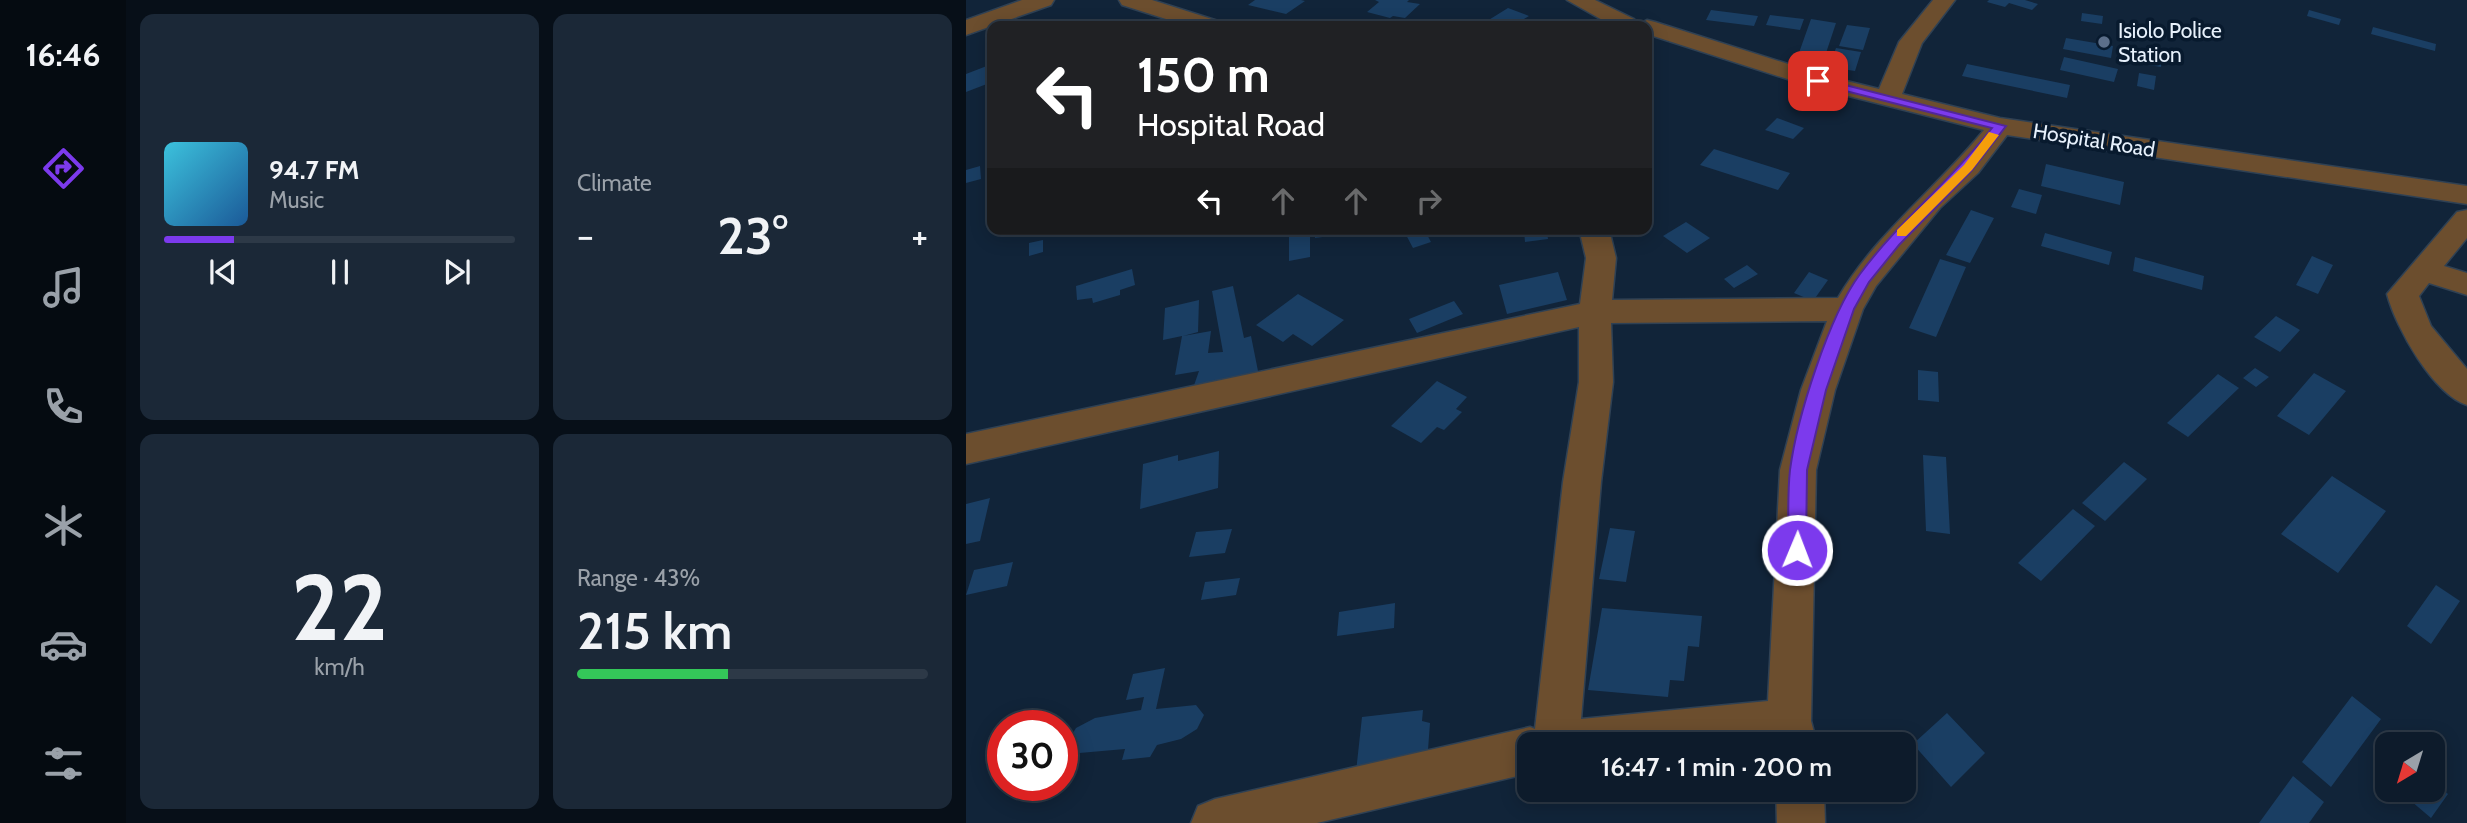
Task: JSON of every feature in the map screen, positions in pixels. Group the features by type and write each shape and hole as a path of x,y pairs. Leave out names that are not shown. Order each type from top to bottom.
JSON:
{"street":[{"path":"966,28 1043,0"},
{"path":"1130,0 1195,21"},
{"name":"Hospital Road","path":"1578,0 1623,21"},
{"path":"1888,97 1911,42 1944,0"},
{"name":"Hospital Road","path":"1652,31 1818,81 2000,126 2467,195"},
{"path":"1792,732 1798,470 1818,390 1847,309 1864,279 1894,241 1968,167 2000,126"},
{"path":"2467,219 2403,294 2406,312 2425,344 2467,391"},
{"path":"1557,732 1582,482 1596,382 1595,312 1601,258 1595,235"},
{"path":"2423,270 2467,284"},
{"path":"966,449 1595,312 1847,309"},
{"path":"1215,823 1517,753"},
{"path":"1800,802 1801,823"}],"building":[{"path":"1255,0 1305,1 1286,14 1248,5"},
{"path":"1375,0 1409,0 1407,2 1420,4 1405,18 1390,18 1367,12 1379,2"},
{"path":"2025,0 2038,4 2032,10 2009,3 2005,7 1987,2"},
{"path":"1508,8 1529,16 1521,21 1487,21"},
{"path":"1711,10 1758,16 1754,26 1706,20"},
{"path":"2309,10 2341,19 2339,25 2307,16"},
{"path":"2082,13 2103,16 2102,24 2081,21"},
{"path":"1770,15 1804,19 1800,30 1766,25"},
{"path":"1811,19 1836,23 1821,68 1795,64"},
{"path":"1847,25 1870,28 1863,50 1839,46"},
{"path":"2373,27 2436,44 2435,51 2371,34"},
{"path":"2066,38 2113,46 2111,58 2063,49"},
{"path":"1836,48 1861,52 1855,71 1829,67"},
{"path":"2132,51 2162,56 2161,67 2131,62"},
{"path":"2064,57 2118,69 2114,82 2060,70"},
{"path":"1967,64 2070,85 2067,98 1962,76"},
{"path":"987,66 987,84 966,92 966,74"},
{"path":"2139,73 2156,76 2154,90 2137,86"},
{"path":"1777,118 1804,128 1793,139 1765,130"},
{"path":"1714,149 1790,173 1778,190 1700,165"},
{"path":"2046,164 2124,182 2120,205 2041,186"},
{"path":"980,166 981,179 966,183 966,170"},
{"path":"2019,189 2042,195 2036,214 2011,207"},
{"path":"1971,210 1994,218 1970,263 1946,255"},
{"path":"1686,222 1710,238 1687,253 1663,236"},
{"path":"2045,233 2112,252 2109,265 2041,246"},
{"path":"1289,235 1310,235 1310,257 1289,261"},
{"path":"1315,235 1338,235 1315,238"},
{"path":"1406,235 1427,235 1431,242 1413,248"},
{"path":"1524,235 1547,235 1548,239 1525,242"},
{"path":"1043,240 1043,252 1029,256 1029,243"},
{"path":"2312,256 2333,265 2318,294 2296,285"},
{"path":"2135,257 2204,276 2202,290 2133,271"},
{"path":"1940,259 1966,267 1936,337 1909,328"},
{"path":"1747,265 1758,274 1734,288 1724,279"},
{"path":"1132,269 1135,285 1120,290 1120,295 1093,303 1092,298 1077,300 1076,286"},
{"path":"1558,272 1567,300 1507,314 1499,285"},
{"path":"1809,272 1828,280 1813,301 1794,293"},
{"path":"1233,286 1244,338 1251,336 1259,376 1192,391 1199,371 1175,375 1182,336 1163,340 1165,308 1199,300 1198,332 1183,336 1211,331 1208,353 1223,352 1212,291"},
{"path":"1298,294 1344,320 1312,346 1293,334 1283,342 1256,325"},
{"path":"1454,301 1463,314 1417,333 1409,319"},
{"path":"2276,316 2300,330 2280,352 2254,337"},
{"path":"2255,368 2269,377 2256,387 2243,378"},
{"path":"1918,370 1938,372 1939,402 1918,400"},
{"path":"2314,373 2346,391 2309,435 2277,416"},
{"path":"2218,374 2239,388 2188,437 2167,423"},
{"path":"1437,381 1467,397 1456,409 1462,412 1444,430 1437,427 1421,443 1391,426"},
{"path":"1219,451 1218,488 1140,509 1143,464 1178,455 1178,461"},
{"path":"1923,455 1946,457 1950,534 1926,531"},
{"path":"2124,462 2147,479 2105,521 2082,503"},
{"path":"2332,476 2386,511 2338,573 2281,534"},
{"path":"990,498 980,541 966,544 966,504"},
{"path":"2073,509 2095,526 2041,581 2018,563"},
{"path":"1610,528 1635,531 1626,582 1599,579"},
{"path":"1232,529 1225,553 1189,557 1196,532"},
{"path":"1013,562 1007,586 966,595 974,570"},
{"path":"1240,578 1236,595 1201,600 1205,582"},
{"path":"2436,585 2460,601 2431,644 2407,626"},
{"path":"1395,603 1394,628 1337,636 1339,612"},
{"path":"1602,608 1702,616 1699,647 1688,646 1684,681 1670,680 1668,697 1588,690"},
{"path":"1165,668 1156,709 1196,705 1204,715 1197,729 1181,739 1157,745 1150,757 1122,760 1125,749 1078,753 1078,727 1095,718 1141,710 1144,697 1126,700 1133,674"},
{"path":"2352,696 2381,719 2331,787 2302,762"},
{"path":"1423,710 1422,721 1430,723 1427,763 1356,772 1362,717"},
{"path":"1947,713 1985,753 1951,787 1916,747 1916,741"},
{"path":"2293,776 2324,802 2309,823 2259,823"},
{"path":"2412,802 2442,802 2431,818"}],"slow traffic":[{"path":"1901,233 1968,167 1993,135"}],"place":[{"name":"Isiolo Police Station","path":"2104,42"}],"route":[{"path":"1797,550 1798,470 1818,390 1847,309 1864,279 1894,241 1930,202 1968,167 2000,126 1818,81"}]}
